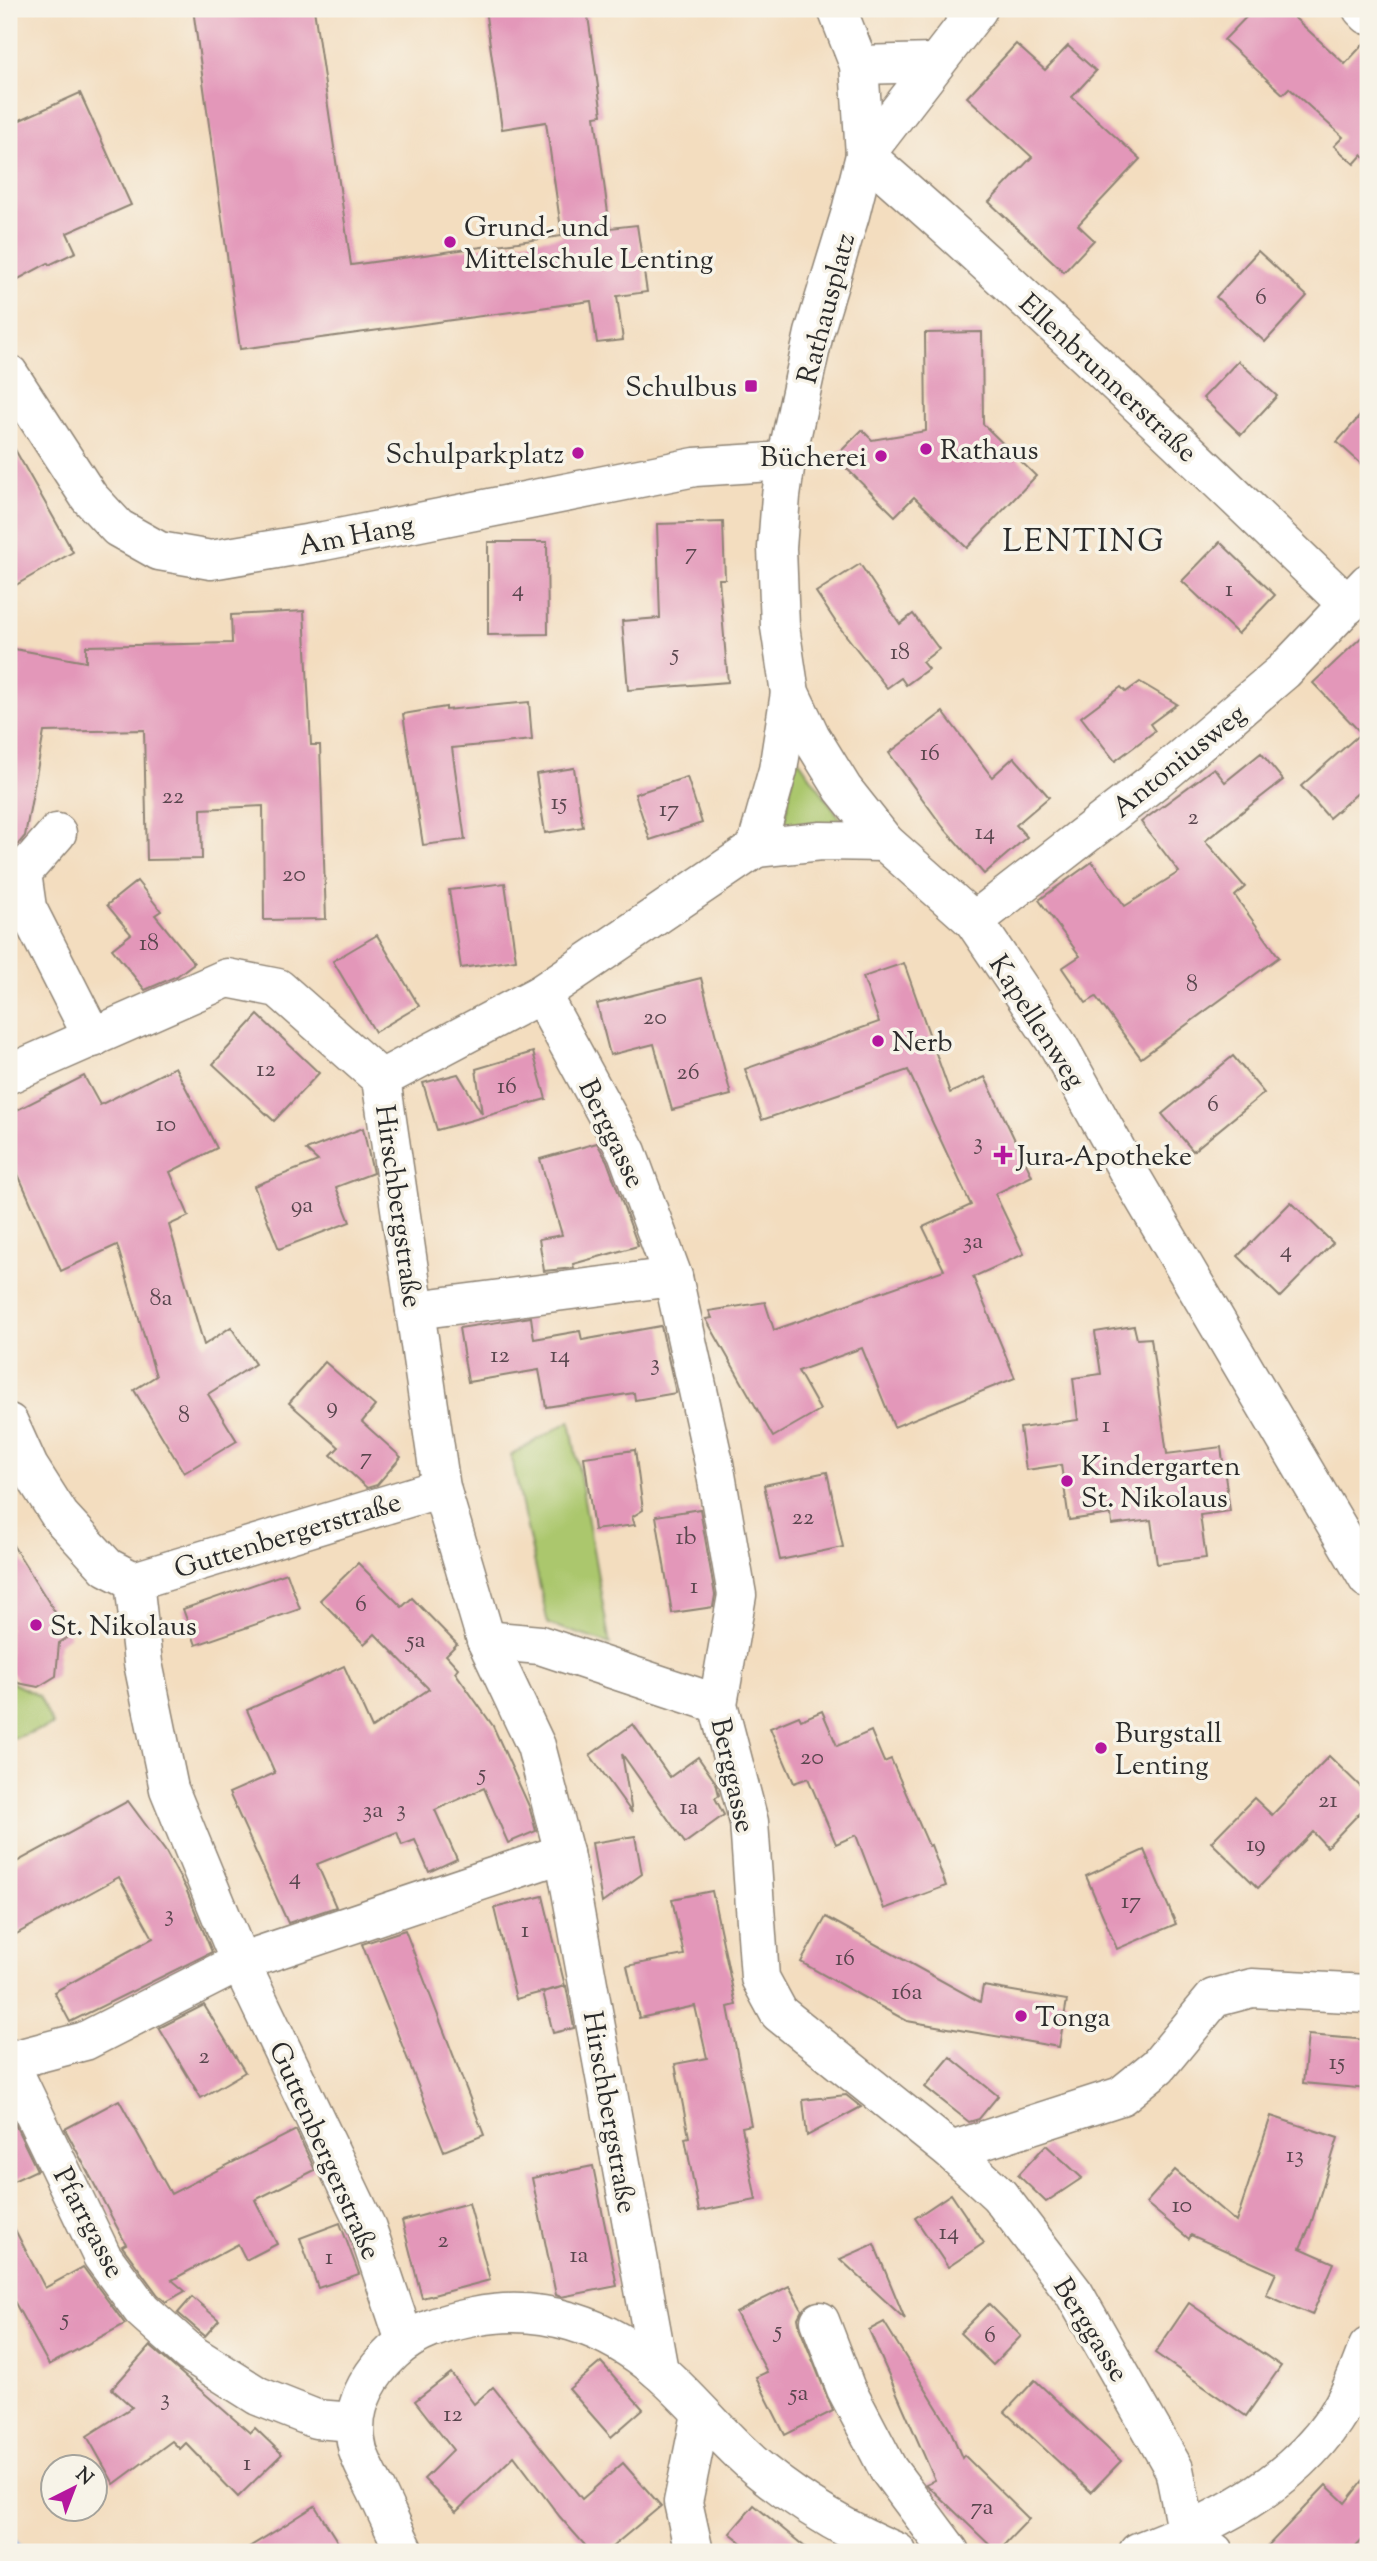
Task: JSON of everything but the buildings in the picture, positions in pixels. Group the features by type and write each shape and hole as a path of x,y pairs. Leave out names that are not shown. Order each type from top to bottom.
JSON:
{"street":[{"path":"837,9 859,65 865,155"},
{"path":"865,155 978,9"},
{"path":"1362,9 1368,15"},
{"path":"859,65 934,63"},
{"name":"Rathausplatz","path":"786,461 814,333 850,215 865,155"},
{"name":"Ellenbrunnerstraße","path":"865,155 1094,362 1358,594"},
{"name":"Am Hang","path":"9,374 89,497 118,528 159,551 212,560 324,541 695,467 786,461"},
{"name":"Kapellenweg","path":"786,461 776,548 780,627 790,693 811,737 843,789 885,842 974,921 1058,1045 1128,1171 1368,1579"},
{"name":"Antoniusweg","path":"974,921 1157,779 1284,671 1358,594"},
{"path":"756,848 778,770 790,693"},
{"path":"57,833 22,873 27,908 93,1038"},
{"name":"Hirschbergstraße","path":"659,2371 564,1853 536,1746 486,1640 441,1488 381,1079 541,994 756,848 821,841 885,842"},
{"path":"9,1074 227,978 278,988 381,1079"},
{"name":"Berggasse","path":"541,994 627,1152 673,1277 714,1463 737,1594 718,1704 749,1822 760,1978 779,2013 951,2151 999,2195 1074,2293 1174,2469 1201,2543"},
{"path":"415,1310 673,1277"},
{"path":"9,1423 29,1467 60,1516 107,1567 134,1581"},
{"name":"Guttenbergerstraße","path":"405,2341 367,2228 240,1962 169,1789 143,1663 134,1581 441,1488"},
{"path":"486,1640 540,1645 718,1704"},
{"path":"9,2061 85,2041 240,1962 564,1853"},
{"path":"951,2151 1121,2096 1158,2066 1214,1998 1252,1987 1368,1994"},
{"name":"Pfarrgasse","path":"9,2061 102,2256 142,2310 190,2353 258,2396 316,2419 354,2422"},
{"path":"405,2552 359,2452 354,2422 361,2394 379,2365 405,2341 447,2322 493,2313 533,2313 573,2320 613,2337 659,2371 734,2448 763,2473 819,2511 897,2552"},
{"path":"820,2321 846,2389 888,2469 950,2552"},
{"path":"1138,2552 1201,2543 1301,2459 1335,2419 1368,2347"},
{"path":"694,2552 683,2502 701,2414"}],"green space":[{"path":"796,756 849,831 783,833"},
{"path":"570,1421 610,1644 548,1624 511,1455"},
{"path":"9,1681 39,1696 53,1725 9,1740"}],"waterway":[{"path":"9,2539 20,2552"}],"place":[{"name":"Grund- und Mittelschule Lenting","path":"450,242"},
{"name":"Schulbus","path":"751,386"},
{"name":"Rathaus","path":"926,449"},
{"name":"Schulparkplatz","path":"578,453"},
{"name":"Bücherei","path":"881,456"},
{"name":"Nerb","path":"878,1041"},
{"name":"Jura-Apotheke","path":"1003,1155"},
{"name":"Kindergarten St. Nikolaus","path":"1067,1481"},
{"name":"St. Nikolaus","path":"36,1625"},
{"name":"Burgstall Lenting","path":"1101,1748"},
{"name":"Tonga","path":"1021,2016"}],"district":[{"name":"LENTING","path":"1084,540"}]}
